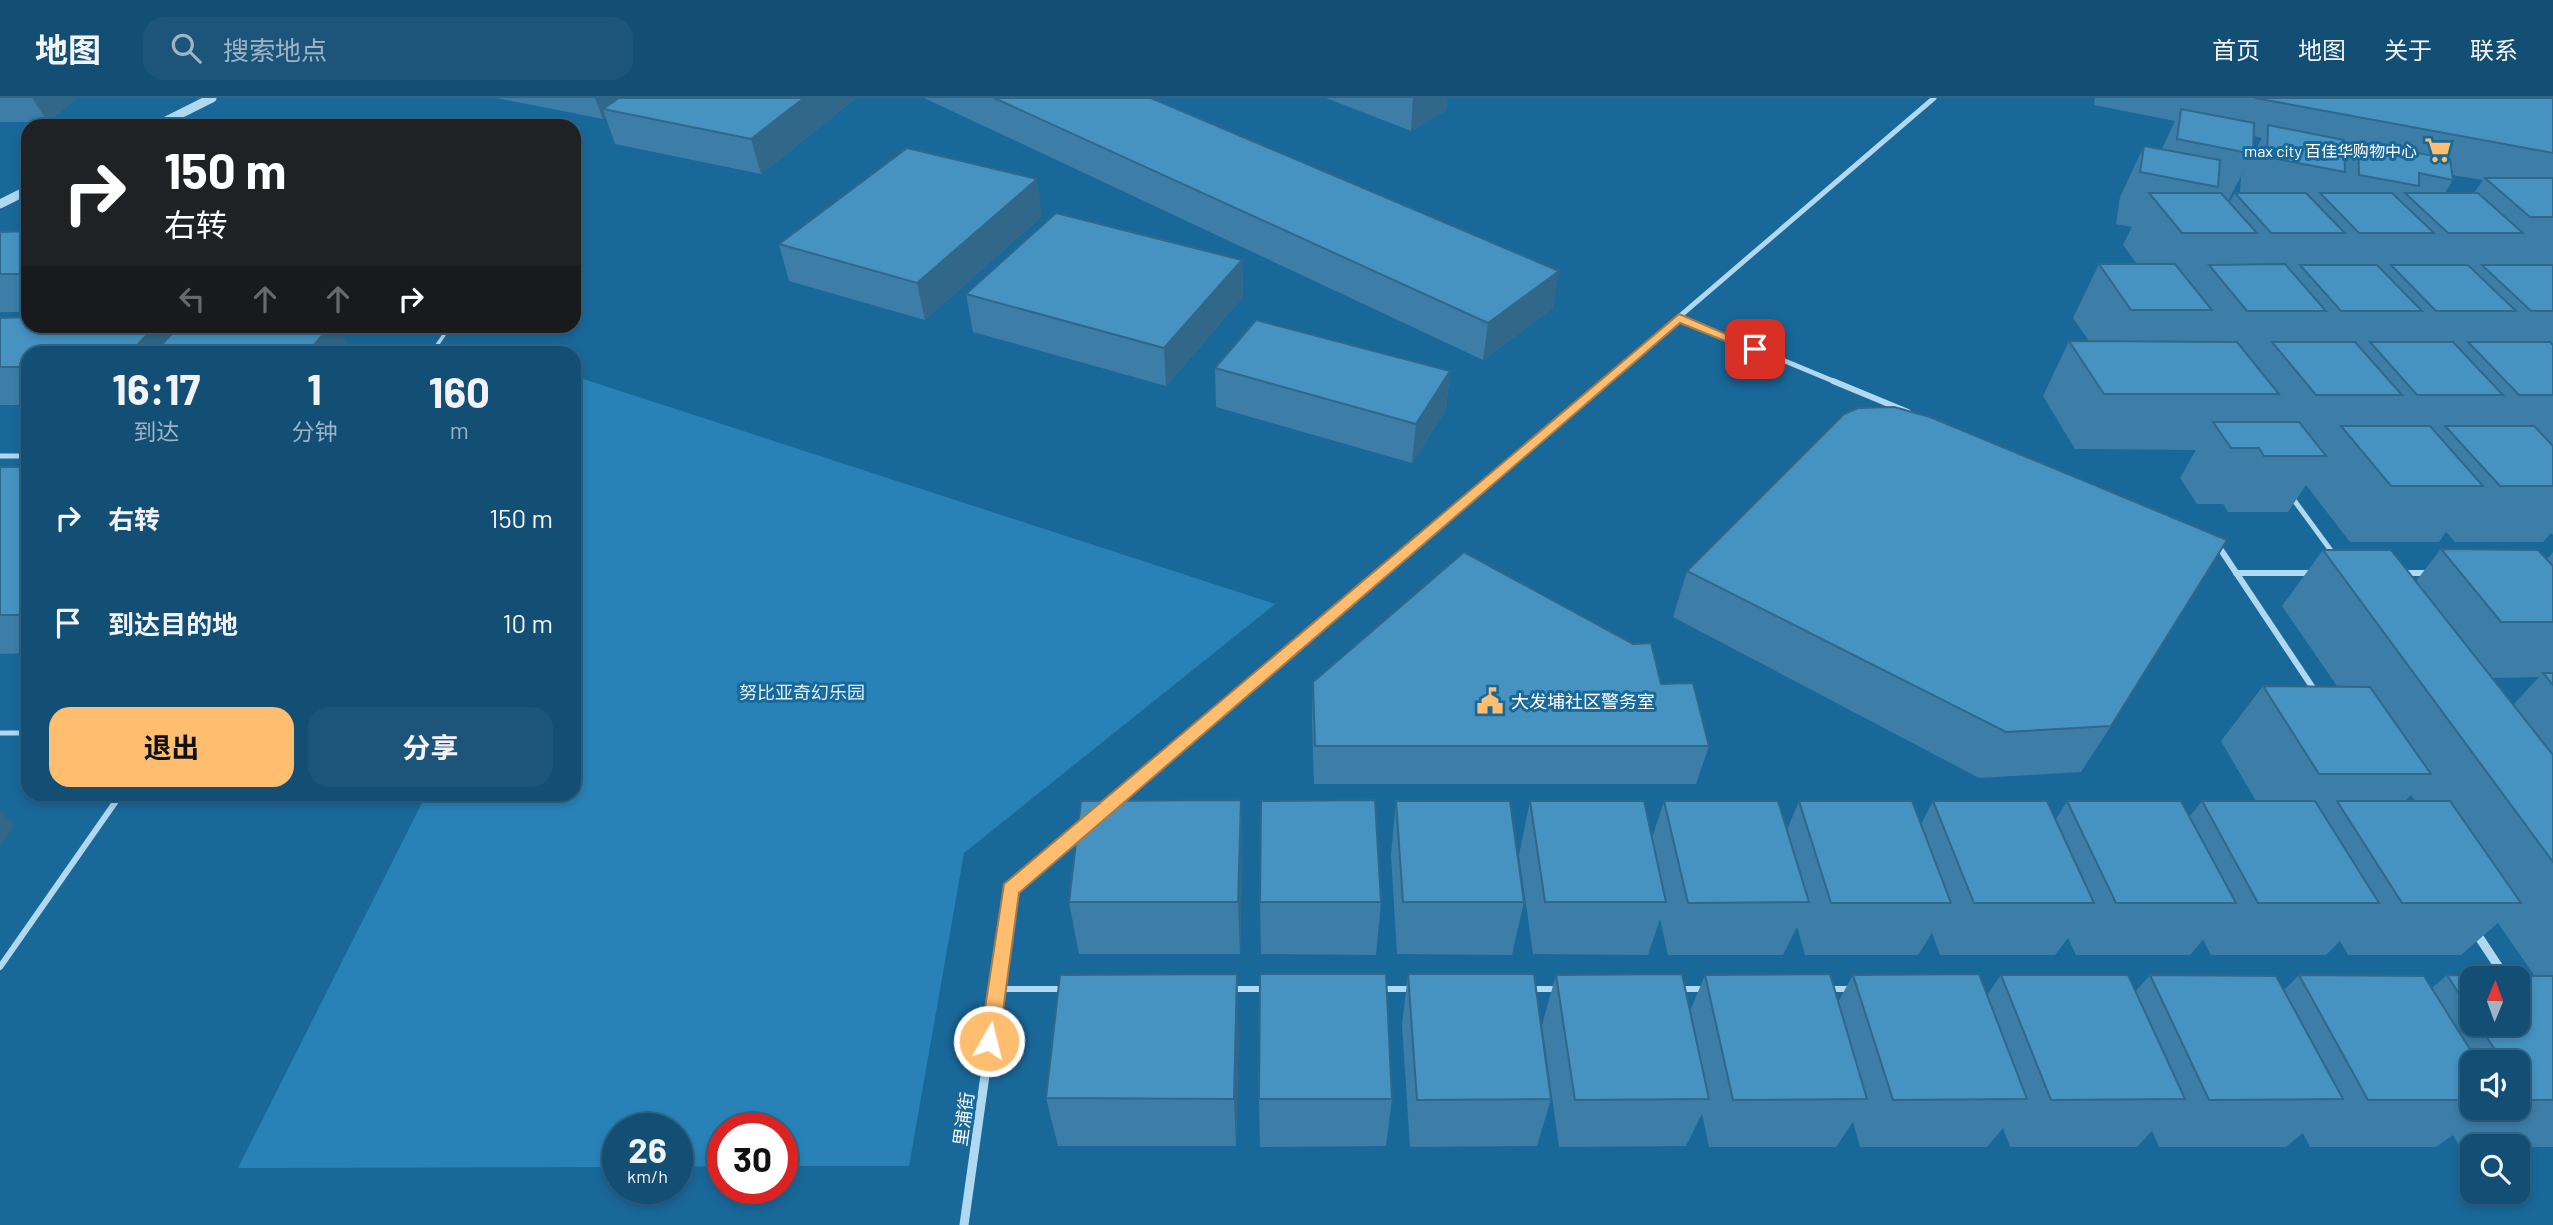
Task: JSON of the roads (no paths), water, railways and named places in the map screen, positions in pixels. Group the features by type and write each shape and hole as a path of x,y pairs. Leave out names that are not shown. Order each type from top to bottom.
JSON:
{"street":[{"path":"170,119 212,98"},
{"name":"里浦街","path":"964,1225 1011,890 1934,98"},
{"path":"0,204 21,194"},
{"path":"1679,317 1920,417"},
{"path":"2212,537 2321,700"},
{"path":"2236,573 2323,573"},
{"path":"2389,573 2444,573"},
{"path":"2468,920 2498,966"}],"lane":[{"path":"0,456 21,456"},
{"path":"2284,487 2340,562"},
{"path":"0,733 21,733"},
{"path":"0,967 116,801"},
{"path":"997,989 1066,989"},
{"path":"1220,989 1275,989"},
{"path":"1373,989 1429,989"},
{"path":"1526,989 1568,989"},
{"path":"1665,989 1721,989"},
{"path":"1818,989 1860,989"}],"place":[{"name":"max city 百佳华购物中心","path":"2438,150"},
{"name":"大发埔社区警务室","path":"1490,701"}],"park label":[{"name":"努比亚奇幻乐园","path":"802,692"}]}
